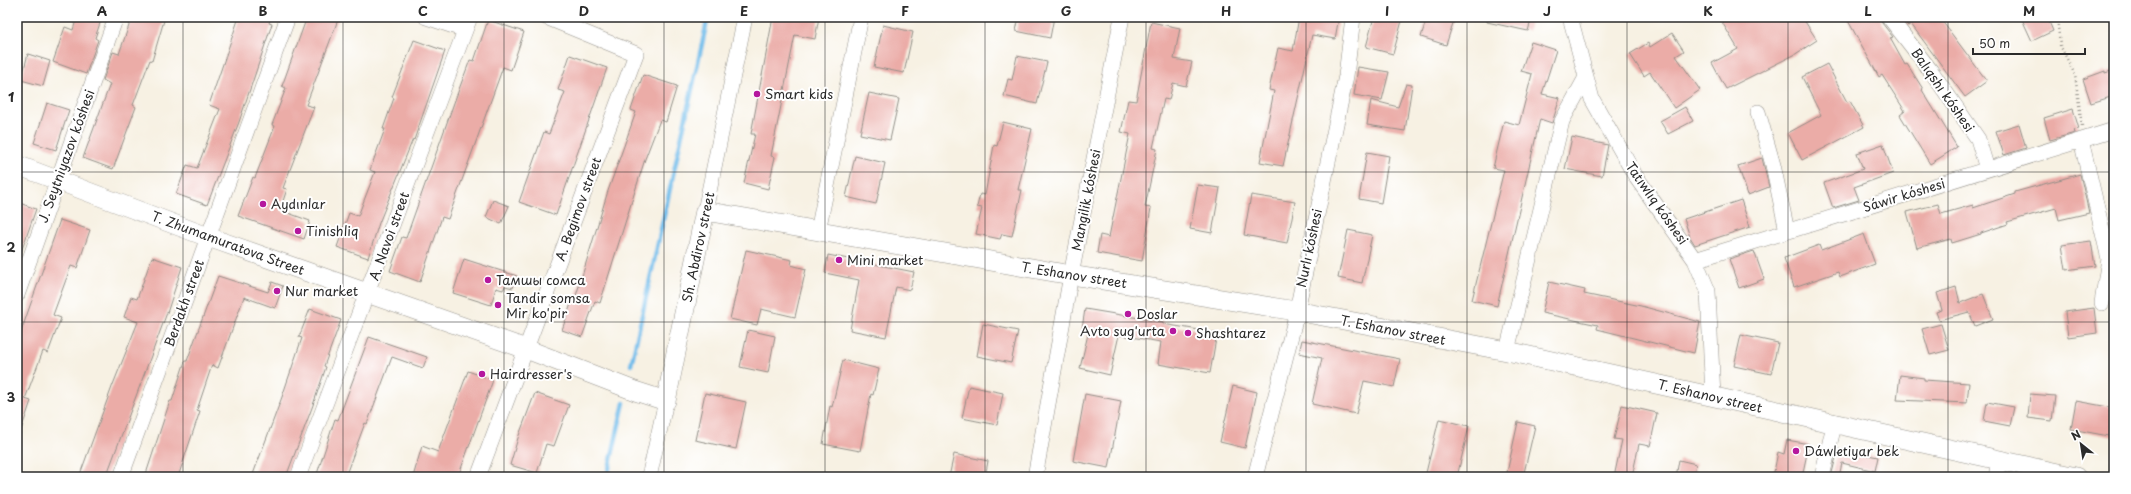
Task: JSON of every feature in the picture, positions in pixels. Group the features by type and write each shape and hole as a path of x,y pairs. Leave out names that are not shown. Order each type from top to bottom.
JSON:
{"main road":[{"name":"T. Zhumamuratova Street","path":"17,165 208,237 367,292 526,349 635,391 666,401"},
{"name":"T. Eshanov street","path":"705,211 1071,275 1296,311 1507,351 1834,425 1998,469 2076,477"},
{"name":"Sh. Abdirov street","path":"666,401 705,211"}],"street":[{"name":"J. Seytniyazov kóshesi","path":"17,295 57,179 116,17"},
{"name":"Berdakh street","path":"121,477 288,17"},
{"path":"426,17 468,23"},
{"name":"A. Begimov street","path":"478,477 636,54 546,17"},
{"name":"Sh. Abdirov street","path":"705,211 745,17"},
{"path":"818,231 861,17"},
{"name":"Mangilik kóshesi","path":"1035,477 1071,275 1122,17"},
{"name":"Nurlı kóshesi","path":"1255,477 1296,311 1346,76 1353,17"},
{"name":"Tatıwlıq kóshesi","path":"1570,17 1585,79 1592,99 1636,177 1695,260 1708,291 1713,397"},
{"name":"Balıqshı kóshesi","path":"1889,17 1932,71 1978,140 1987,169"},
{"name":"A. Navoi street","path":"298,477 468,23"},
{"path":"1507,351 1562,121 1585,79"},
{"path":"1758,112 1773,166 1787,231"},
{"name":"Sáwir kóshesi","path":"1695,260 2114,130"},
{"path":"2080,140 2109,259 2102,302"},
{"name":"Sh. Abdirov street","path":"649,477 666,401"},
{"path":"1822,477 1834,425"}],"path":[{"path":"2057,17 2060,45 2075,75 2082,132 2080,140"}],"building":[{"path":"77,17 102,17 95,38 98,40 86,74 53,62 65,27 73,30"},
{"path":"132,17 165,17 152,61 150,60 133,105 136,107 113,169 83,158 110,84 103,80 113,52 119,54"},
{"path":"239,17 271,17 269,23 272,24 239,122 207,205 176,194 187,165 197,168 220,109 209,105"},
{"path":"307,17 339,17 306,105 314,107 283,188 287,189 280,210 310,221 304,239 238,216 253,177 255,178 275,126 272,125 286,88 282,86"},
{"path":"773,17 819,17 815,39 795,35 771,156 775,157 768,189 744,183 755,134 751,134"},
{"path":"1019,17 1054,17 1050,38 1016,31"},
{"path":"1299,17 1339,17 1335,39 1312,35 1283,166 1260,162 1274,91 1269,90 1278,48 1293,51"},
{"path":"1374,17 1403,17 1393,54 1366,47"},
{"path":"1427,17 1455,17 1446,45 1421,37"},
{"path":"1487,17 1532,17 1528,31 1487,22"},
{"path":"1719,17 1802,17 1817,40 1794,55 1726,89 1712,63 1738,49"},
{"path":"1846,17 1880,17 1882,23 1893,37 1890,38 1905,65 1907,64 1923,89 1922,90 1957,147 1930,164 1900,115 1905,111 1882,75 1879,77"},
{"path":"1900,17 1939,17 1987,81 1965,97 1911,24 1908,26"},
{"path":"2021,17 2047,17 2053,31 2032,41"},
{"path":"488,20 524,32 511,70 503,67 448,219 442,217 420,282 390,271 402,237 406,238 470,60 474,61"},
{"path":"1151,22 1180,28 1174,59 1192,62 1186,86 1173,83 1169,100 1164,99 1153,148 1157,149 1145,207 1151,208 1142,261 1097,253 1100,235 1109,237 1130,134 1121,132 1128,100 1136,101"},
{"path":"883,25 913,32 904,73 874,67"},
{"path":"1672,33 1684,51 1676,56 1700,90 1674,108 1650,72 1644,76 1630,54 1648,43 1650,47"},
{"path":"414,40 445,51 414,140 413,139 379,223 368,258 337,247 349,213 358,216 375,172 370,170 385,129 383,129 394,98 392,97"},
{"path":"1531,42 1556,50 1542,94 1560,98 1552,123 1540,119 1497,306 1472,300 1504,170 1493,168 1504,121 1519,125 1532,74 1521,71"},
{"path":"28,54 50,61 43,86 21,80"},
{"path":"570,55 607,68 556,215 519,202 544,132 549,134 565,92 558,90"},
{"path":"1017,56 1047,62 1037,104 1004,96 1008,79 1012,80"},
{"path":"1827,64 1847,102 1850,101 1864,127 1802,160 1788,133 1821,115 1802,77"},
{"path":"1358,67 1389,72 1382,100 1354,95"},
{"path":"2114,70 2114,96 2091,103 2083,79 2105,71 2105,73"},
{"path":"643,75 677,86 666,122 660,120 645,159 600,303 595,301 582,337 562,330 573,298 575,299 608,191 636,112 631,110"},
{"path":"1406,84 1412,85 1405,131 1367,125 1371,100 1398,107"},
{"path":"869,93 899,99 890,140 860,134"},
{"path":"47,103 69,110 56,150 34,143"},
{"path":"1685,107 1693,121 1668,134 1660,121"},
{"path":"2073,109 2079,129 2074,130 2075,133 2050,140 2044,118"},
{"path":"1003,122 1032,129 1018,190 1022,190 1012,236 1002,234 1000,239 976,234 982,208 977,207 980,194 985,195 994,145 997,146"},
{"path":"2019,124 2026,148 2004,155 1996,131"},
{"path":"1572,137 1608,145 1602,176 1565,169"},
{"path":"1883,144 1893,173 1854,187 1859,200 1833,208 1824,183 1863,169 1857,153"},
{"path":"1367,152 1389,156 1381,203 1359,199"},
{"path":"855,156 885,163 876,204 846,197"},
{"path":"1762,158 1769,187 1748,195 1738,166"},
{"path":"2080,174 2089,213 2059,220 2056,208 2007,222 2008,224 1952,243 1951,239 1917,248 1907,212 1938,204 1941,214 1973,205 1973,208 2015,194 2015,192"},
{"path":"1198,185 1220,188 1212,233 1190,229"},
{"path":"1251,195 1295,202 1287,243 1244,235"},
{"path":"493,200 509,206 501,224 486,217"},
{"path":"1741,200 1750,227 1695,245 1690,237 1684,219"},
{"path":"17,202 36,209 19,258 17,258"},
{"path":"60,220 90,230 77,268 71,266 53,315 61,318 48,353 43,351 25,399 31,401 19,436 17,435 17,343"},
{"path":"1348,230 1372,235 1362,283 1338,278"},
{"path":"1864,234 1875,264 1840,277 1838,272 1794,287 1784,258 1819,245 1821,250"},
{"path":"2091,241 2095,266 2066,270 2062,245"},
{"path":"746,250 792,260 791,265 806,269 795,317 761,309 757,325 730,319"},
{"path":"1754,251 1764,279 1739,288 1729,259"},
{"path":"828,255 914,272 910,290 896,287 886,337 850,330 859,280 825,273"},
{"path":"152,257 182,267 168,310 106,477 79,477 138,322 124,317 131,297 137,299"},
{"path":"464,259 517,276 513,288 505,286 503,290 496,288 491,305 453,293"},
{"path":"218,276 268,292 272,282 283,286 275,308 244,297 218,368 212,365 197,410 200,411 178,477 145,477 170,401 172,401 185,361 187,361"},
{"path":"1549,282 1585,290 1584,294 1641,306 1700,322 1694,353 1597,329 1598,325 1542,313"},
{"path":"1956,287 1960,303 1983,294 1993,319 1975,326 1969,312 1939,320 1936,312 1942,310 1937,293"},
{"path":"2094,308 2097,333 2068,337 2065,312"},
{"path":"310,309 341,320 324,366 326,367 313,405 286,477 252,477 282,397 302,338 299,337"},
{"path":"1085,309 1217,333 1210,373 1158,364 1161,342 1119,335 1110,375 1080,368 1089,330 1082,329"},
{"path":"983,324 1018,331 1011,363 977,356"},
{"path":"1941,324 1949,350 1930,355 1922,329"},
{"path":"748,330 775,336 768,373 740,367"},
{"path":"1741,335 1778,343 1771,374 1734,366"},
{"path":"369,337 427,357 423,368 392,357 345,477 316,477 335,419 338,420"},
{"path":"1302,340 1400,359 1394,387 1364,381 1356,414 1312,404 1322,358 1299,353"},
{"path":"843,360 879,369 873,395 871,394 860,451 823,444 830,406 832,407"},
{"path":"468,371 493,380 458,477 413,477 422,446 438,452"},
{"path":"1900,375 1924,378 1924,380 1969,383 1967,403 1897,400"},
{"path":"969,386 1003,393 997,425 962,418"},
{"path":"1233,386 1257,392 1245,448 1220,442"},
{"path":"535,393 569,405 554,446 546,444 537,473 510,465 518,438"},
{"path":"705,393 746,402 736,449 695,440"},
{"path":"1085,394 1121,401 1109,468 1073,461"},
{"path":"2030,394 2055,396 2052,421 2028,418"},
{"path":"2076,401 2114,408 2114,437 2071,429"},
{"path":"1987,402 2014,407 2010,426 1984,421"},
{"path":"1622,405 1657,413 1650,446 1639,444 1632,477 1614,477 1622,440 1614,439"},
{"path":"1439,419 1469,426 1457,477 1425,477"},
{"path":"1518,422 1535,426 1523,477 1506,477"},
{"path":"1787,440 1809,444 1802,477 1773,477 1778,452 1784,454"},
{"path":"1838,449 1878,457 1875,471 1842,463 1839,477 1831,477"},
{"path":"954,454 988,461 985,477 949,477"},
{"path":"1679,460 1696,464 1693,477 1676,477"}],"waterway":[{"path":"631,365 708,17"},
{"path":"607,477 624,403"}],"place":[{"name":"Smart kids","path":"757,94"},
{"name":"Aydınlar","path":"263,204"},
{"name":"Tinishliq","path":"298,231"},
{"name":"Mini market","path":"839,260"},
{"name":"Тамшы сомса","path":"488,280"},
{"name":"Nur market","path":"277,291"},
{"name":"Tandir somsa Mir ko'pir","path":"498,305"},
{"name":"Doslar","path":"1128,314"},
{"name":"Avto sug'urta","path":"1173,331"},
{"name":"Shashtarez","path":"1188,333"},
{"name":"Hairdresser's","path":"482,374"},
{"name":"Dáwletiyar bek","path":"1796,451"}]}
